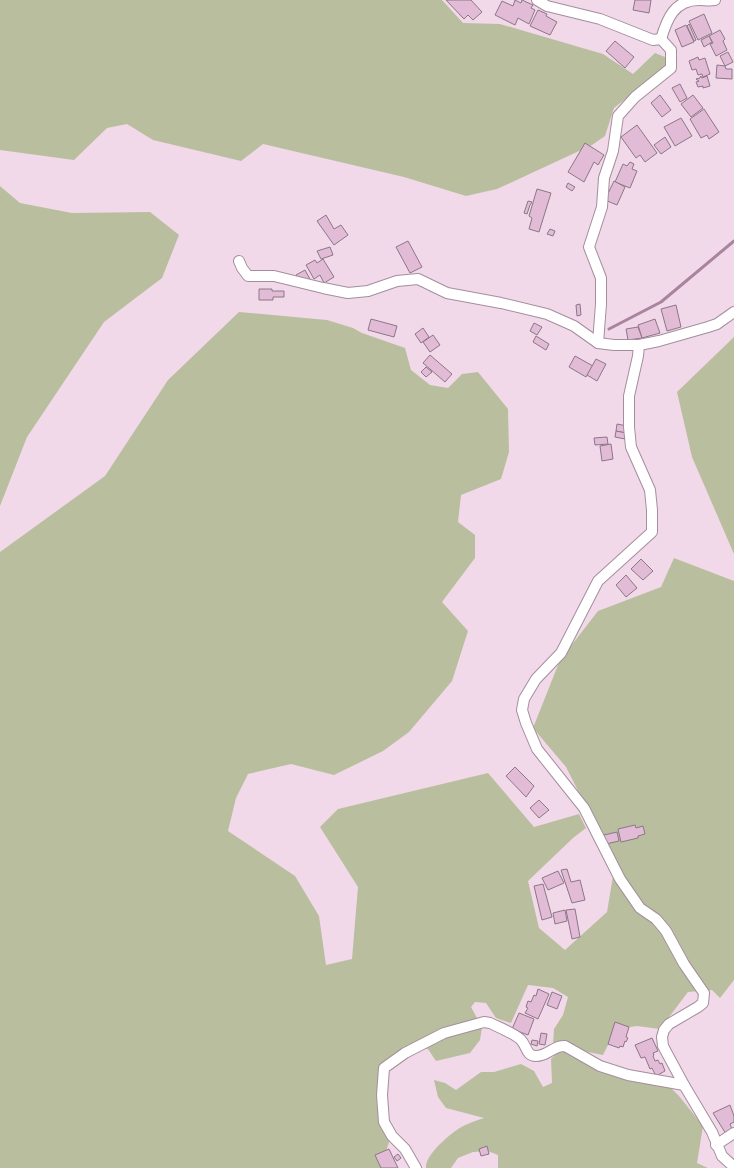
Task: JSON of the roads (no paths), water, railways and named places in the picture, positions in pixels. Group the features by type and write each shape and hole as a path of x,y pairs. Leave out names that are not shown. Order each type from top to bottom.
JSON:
{"street":[{"path":"537,0 547,6 600,19 652,40 661,39"},
{"path":"661,39 672,12 685,2 715,0"},
{"path":"598,343 601,304 600,278 590,247 602,207 604,178 613,151 618,116 635,97 671,68 671,50 661,39"},
{"path":"239,261 248,276 274,276 348,293 368,291 397,281 418,279 447,293 547,314 574,326 598,343 614,345 639,345 659,341 717,324 734,312"},
{"path":"639,345 629,396 629,427 631,447 650,490 652,532 598,582 561,654 536,679 524,699 522,710 537,749 584,808 620,879 640,908 656,919 666,931 684,964 704,993 703,1003 669,1024 664,1030 662,1037 663,1046 712,1132 722,1156 734,1166"},
{"path":"418,1165 392,1136 384,1122 382,1095 384,1068 405,1053 444,1033 484,1022 490,1023 521,1039 526,1051 532,1056 544,1054 559,1045 565,1046 600,1066 628,1075 684,1084"},
{"path":"716,1145 734,1133"}],"waterway":[{"path":"609,329 661,302 734,241"}]}
